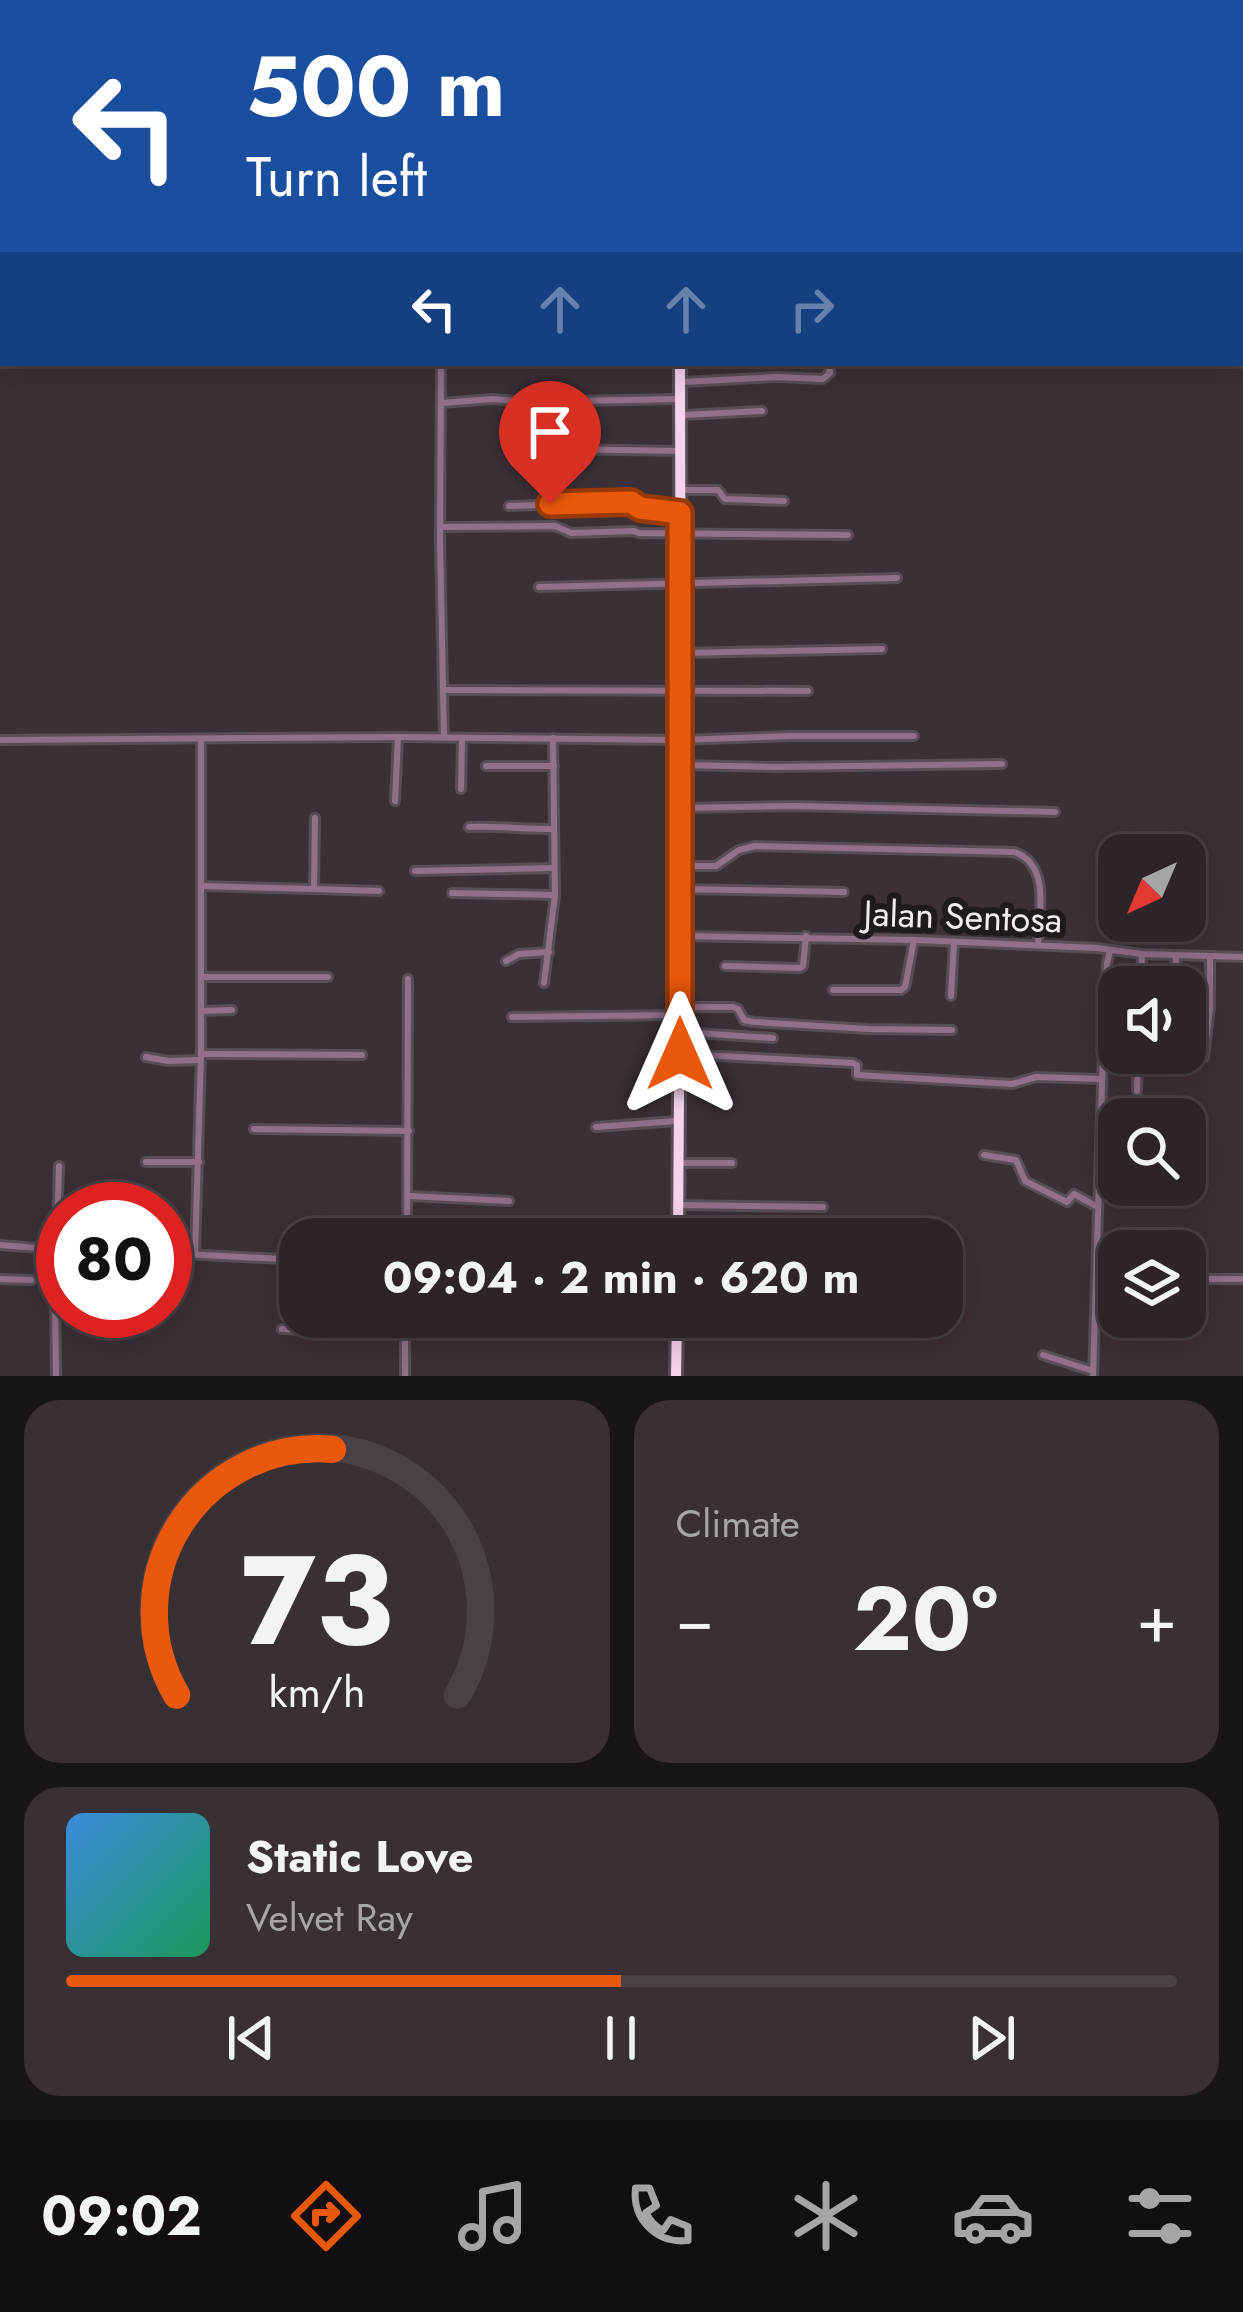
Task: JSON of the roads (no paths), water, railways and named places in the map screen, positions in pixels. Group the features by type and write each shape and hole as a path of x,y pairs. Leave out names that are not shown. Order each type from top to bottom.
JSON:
{"highway":[{"path":"679,1218 680,366"},
{"path":"676,1376 678,1338"}],"street":[{"path":"441,366 444,738"},
{"path":"680,382 777,376 823,379 830,374 830,366"},
{"path":"442,404 492,399 680,399"},
{"path":"679,416 763,411"},
{"path":"559,449 680,452"},
{"path":"680,490 718,490 723,498 784,501"},
{"path":"509,506 631,502 640,508 680,513"},
{"path":"441,526 554,526 571,533 848,535"},
{"path":"539,587 897,578"},
{"path":"681,653 883,649"},
{"path":"444,690 808,691"},
{"path":"0,740 914,736"},
{"path":"395,801 398,737"},
{"path":"544,983 555,895 554,738"},
{"path":"195,1254 202,1011 201,739"},
{"path":"461,789 462,739"},
{"path":"680,765 1002,764"},
{"path":"486,766 554,766"},
{"path":"681,808 1055,812"},
{"path":"314,889 315,818"},
{"path":"469,826 554,830"},
{"path":"680,866 716,866 739,850 755,846 1014,852 1036,868 1037,946"},
{"path":"415,872 554,868"},
{"path":"202,886 379,891"},
{"path":"680,890 844,892"},
{"path":"452,893 555,895"},
{"name":"Jalan Sentosa","path":"680,936 914,940 1243,957"},
{"path":"725,966 800,968 806,936"},
{"path":"833,990 901,990 914,940"},
{"path":"950,996 954,942"},
{"path":"1043,1355 1093,1374 1101,1079 1106,964 1111,950"},
{"path":"506,961 519,954 549,952"},
{"path":"1142,954 1142,966"},
{"path":"1176,956 1176,966"},
{"path":"1206,1027 1210,956"},
{"path":"201,976 328,977"},
{"path":"408,979 408,1218"},
{"path":"512,1016 733,1007 745,1020 754,1022 952,1030"},
{"path":"202,1011 232,1010"},
{"path":"680,1032 773,1038"},
{"path":"680,1054 853,1063 857,1075 911,1079 1012,1084 1036,1077 1101,1079"},
{"path":"146,1057 168,1061 362,1055"},
{"path":"1137,1074 1137,1091"},
{"path":"596,1127 680,1121"},
{"path":"254,1129 409,1131"},
{"path":"984,1155 1016,1160 1025,1181 1067,1202 1074,1194 1097,1206"},
{"path":"146,1162 199,1162"},
{"path":"680,1163 732,1163"},
{"path":"59,1166 59,1182"},
{"path":"409,1196 509,1202"},
{"path":"680,1205 823,1207"},
{"path":"0,1245 36,1248"},
{"path":"192,1254 279,1259"},
{"path":"0,1279 31,1280"},
{"path":"1206,1279 1243,1279"},
{"path":"56,1338 56,1376"},
{"path":"404,1338 404,1376"}]}
